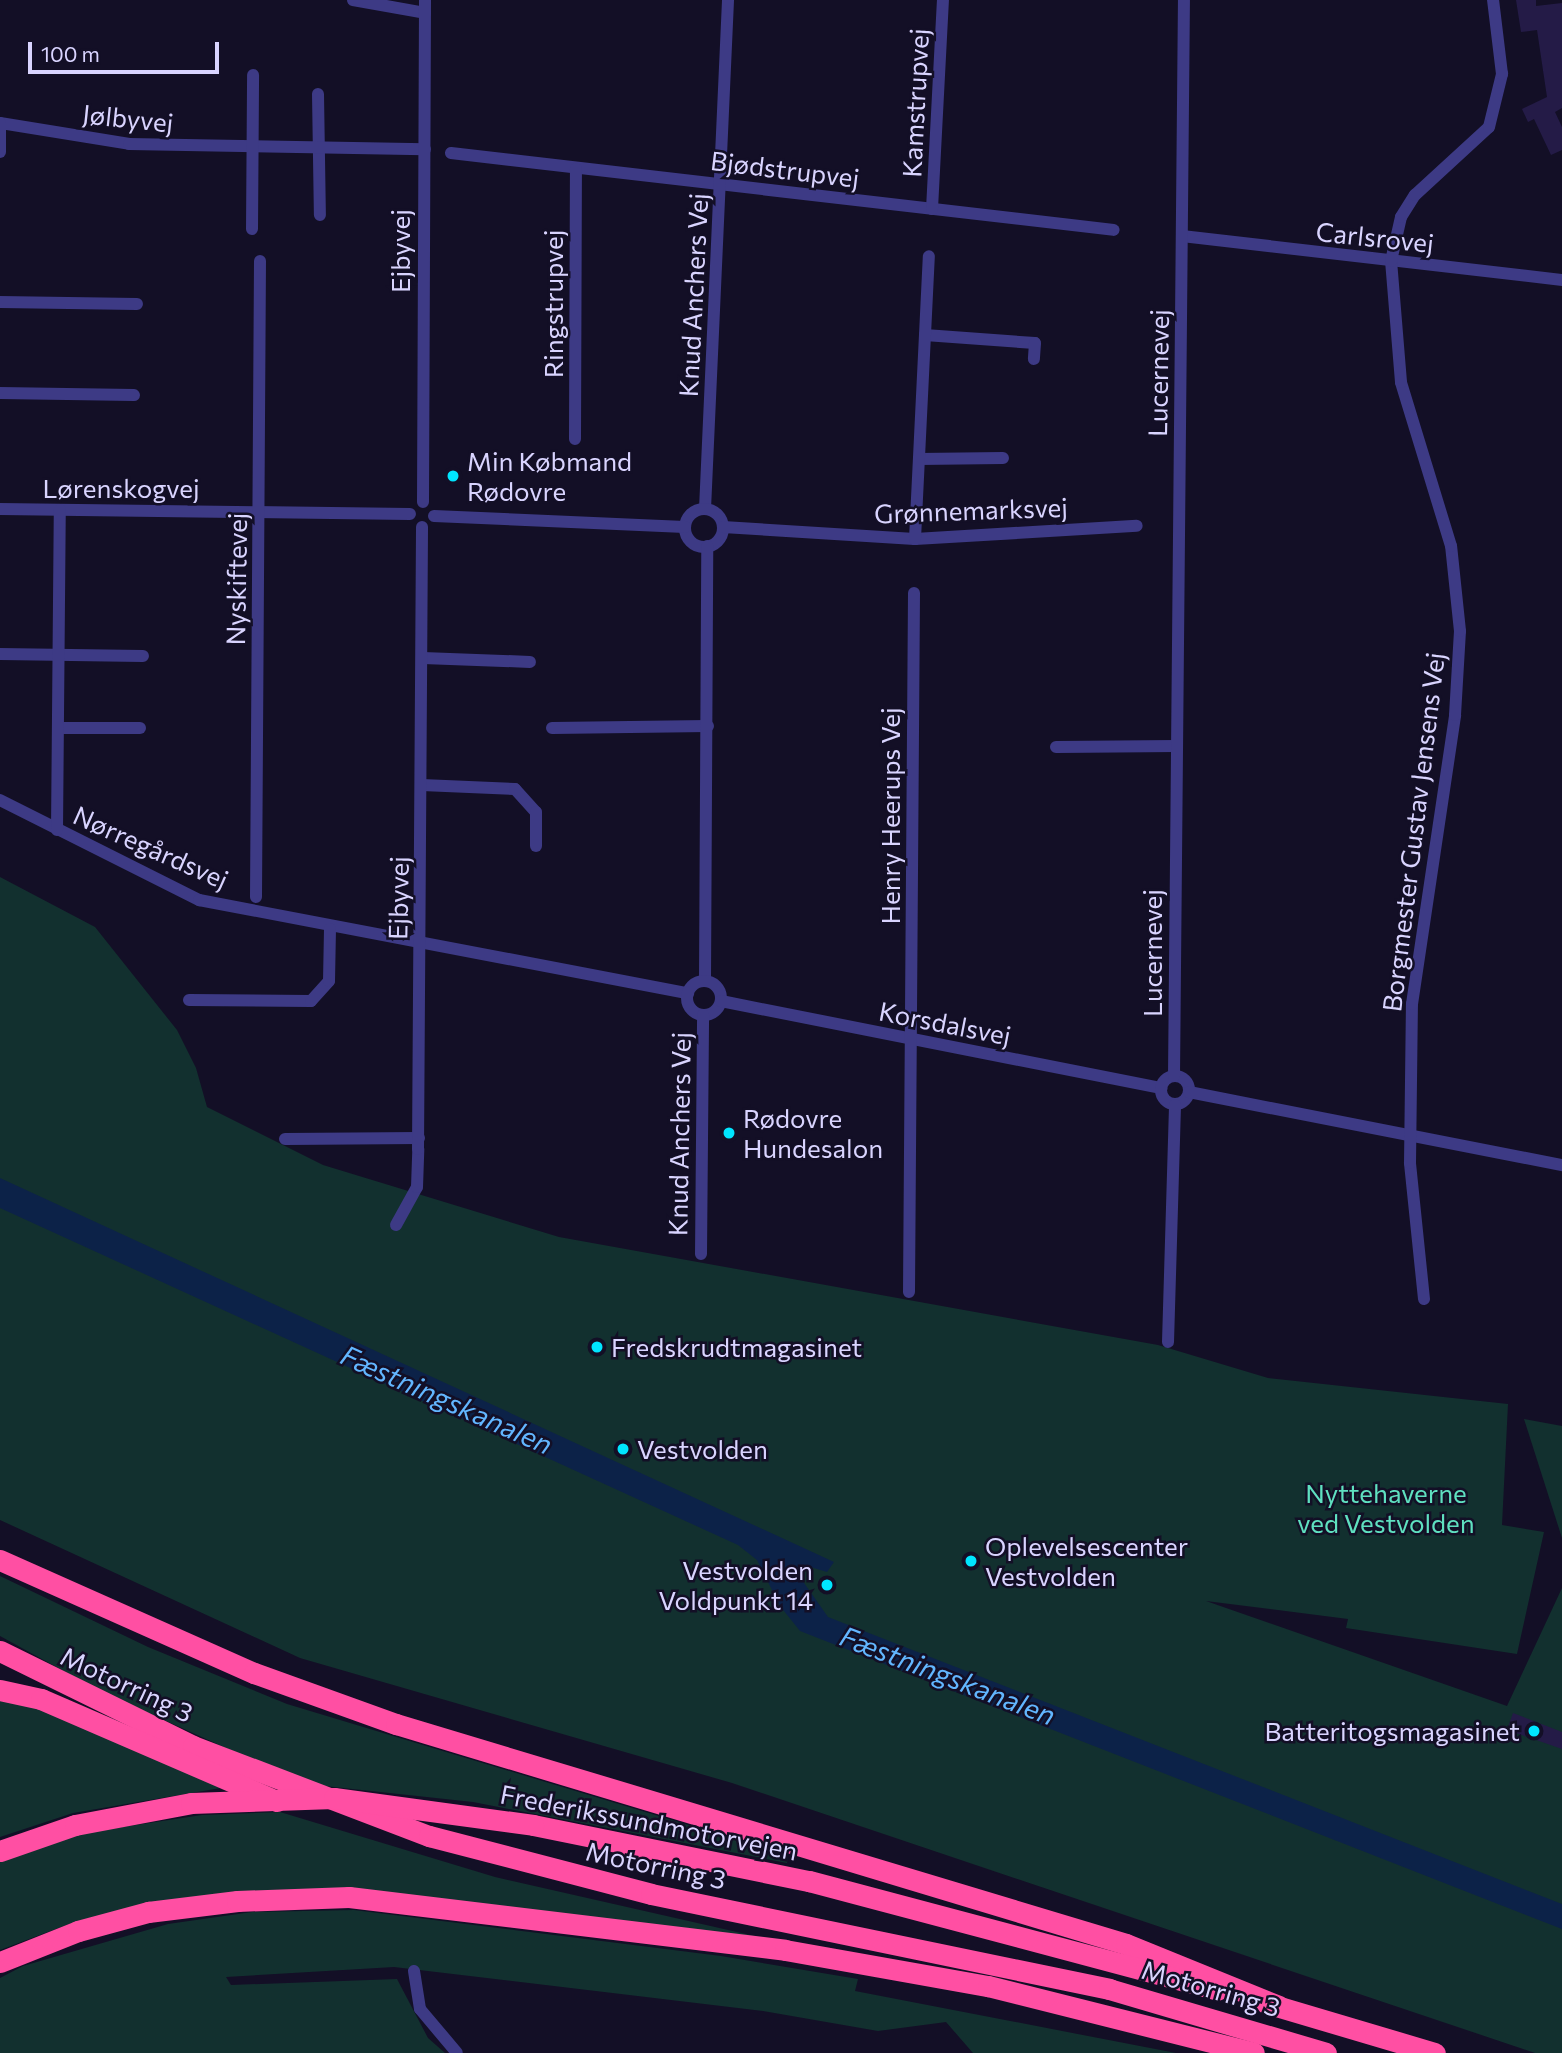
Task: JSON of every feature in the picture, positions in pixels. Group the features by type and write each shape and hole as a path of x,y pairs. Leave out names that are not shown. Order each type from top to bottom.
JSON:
{"highway":[{"path":"0,1551 54,1587"},
{"path":"0,1560 54,1587 254,1673 396,1724 1126,1944 1279,2007"},
{"name":"Motorring 3","path":"0,1651 193,1746 429,1836 651,1894 1110,1989 1326,2053"},
{"path":"0,1690 40,1699 288,1805 429,1836"},
{"name":"Frederikssundmotorvejen","path":"0,1851 75,1825 191,1803 334,1798 533,1825 809,1881 1279,2007"},
{"path":"0,1962 78,1931 148,1912 237,1901 349,1897 785,1950 988,1986 1254,2053"},
{"name":"Motorring 3","path":"1279,2007 1435,2053"}],"street":[{"path":"353,0 425,6"},
{"name":"Knud Anchers Vej","path":"705,509 728,0"},
{"name":"Kamstrupvej","path":"932,209 943,0"},
{"name":"Lucernevej","path":"1174,1076 1184,0"},
{"name":"Borgmester Gustav Jensens Vej","path":"1424,1298 1413,1228 1410,1135 1415,968 1452,737 1460,631 1451,546 1401,382 1391,261 1401,217 1415,195 1489,127 1502,74 1493,0"},
{"name":"Ejbyvej","path":"423,502 425,6"},
{"path":"252,229 253,75"},
{"path":"318,94 320,215"},
{"path":"0,123 0,152"},
{"name":"Jølbyvej","path":"0,123 129,144 425,149"},
{"name":"Bjødstrupvej","path":"451,153 1114,230"},
{"name":"Ringstrupvej","path":"575,439 576,169"},
{"name":"Carlsrovej","path":"1182,236 1562,280"},
{"path":"915,539 929,256"},
{"name":"Nyskiftevej","path":"256,897 260,261"},
{"path":"0,302 137,304"},
{"path":"925,335 1035,343 1034,359"},
{"path":"0,393 134,395"},
{"path":"919,459 1003,458"},
{"path":"434,516 423,502 410,514 422,527 434,516 685,527"},
{"name":"Lørenskogvej","path":"0,509 410,514"},
{"path":"705,509 718,514 723,527 719,540 707,546 689,540 685,527 691,514 705,509"},
{"path":"57,830 60,510"},
{"name":"Grønnemarksvej","path":"723,527 915,539 1137,526"},
{"name":"Ejbyvej","path":"397,1226 416,1187 419,1138 422,527"},
{"path":"705,981 707,546"},
{"name":"Henry Heerups Vej","path":"909,1292 914,593"},
{"path":"0,654 143,656"},
{"path":"423,658 530,662"},
{"path":"552,728 708,726"},
{"path":"58,728 140,728"},
{"path":"1056,747 1177,746"},
{"path":"422,785 515,789 536,812 536,846"},
{"name":"Nørregårdsvej","path":"0,800 199,900 330,929 419,945"},
{"path":"189,1000 311,1001 329,981 330,929"},
{"path":"419,945 688,993 705,981"},
{"path":"688,993 692,1010 703,1014 714,1011 720,1001 718,988 705,981"},
{"name":"Korsdalsvej","path":"720,1001 1161,1088"},
{"name":"Knud Anchers Vej","path":"701,1254 703,1014"},
{"path":"1175,1105 1166,1101 1161,1088 1174,1076 1184,1079 1189,1092"},
{"path":"1189,1092 1562,1165"},
{"path":"1168,1342 1175,1105 1189,1092"},
{"path":"285,1139 419,1138"},
{"path":"414,1970 420,2010 457,2053"}],"green space":[{"name":"Vestvolden","path":"0,877 95,927 177,1030 196,1068 207,1107 323,1165 559,1237 1158,1345 1268,1378 1508,1404 1502,1525 1544,1532 1517,1654 1346,1628 1348,1619 1206,1601 1507,1706 1562,1588 1562,2053 1535,2053 732,1783 300,1658 0,1520"},
{"path":"1524,1419 1562,1426 1562,1538"},
{"path":"0,1576 148,1647 287,1704 788,1855 787,1863 473,1802 306,1784 102,1692 0,1636"},
{"path":"0,1699 35,1706 221,1788 73,1813 0,1837"},
{"path":"280,1812 495,1877 759,1937 352,1889 69,1924 0,1950 0,1860 76,1834 202,1815"},
{"path":"354,1910 721,1956 858,1979 855,1991 1176,2053 973,2053 946,2022 878,2031 763,2011 394,1967 226,1977 231,1985 397,1979 428,2038 445,2053 0,2053 0,1978 23,1966 168,1924 252,1912"}],"water":[{"name":"Fæstningskanalen","path":"0,1178 834,1562 827,1572 804,1565 802,1580 828,1617 1562,1904 1562,1929 800,1631 780,1606 757,1560 738,1545 0,1208"}],"building":[{"path":"1516,0 1536,0 1536,6 1562,3 1562,108 1555,112 1562,127 1562,150 1551,155 1534,119 1528,122 1522,109 1547,97 1537,30 1521,32"},
{"name":"Batteritogsmagasinet","path":"1513,1713 1562,1732 1562,1749 1507,1730"}],"place":[{"name":"Min Købmand Rødovre","path":"453,476"},
{"name":"Rødovre Hundesalon","path":"729,1133"},
{"name":"Fredskrudtmagasinet","path":"597,1347"},
{"name":"Vestvolden","path":"623,1449"},
{"name":"Oplevelsescenter Vestvolden","path":"971,1561"},
{"name":"Vestvolden Voldpunkt 14","path":"827,1585"},
{"name":"Batteritogsmagasinet","path":"1534,1731"}],"park label":[{"name":"Nyttehaverne ved Vestvolden","path":"1386,1508"}]}
